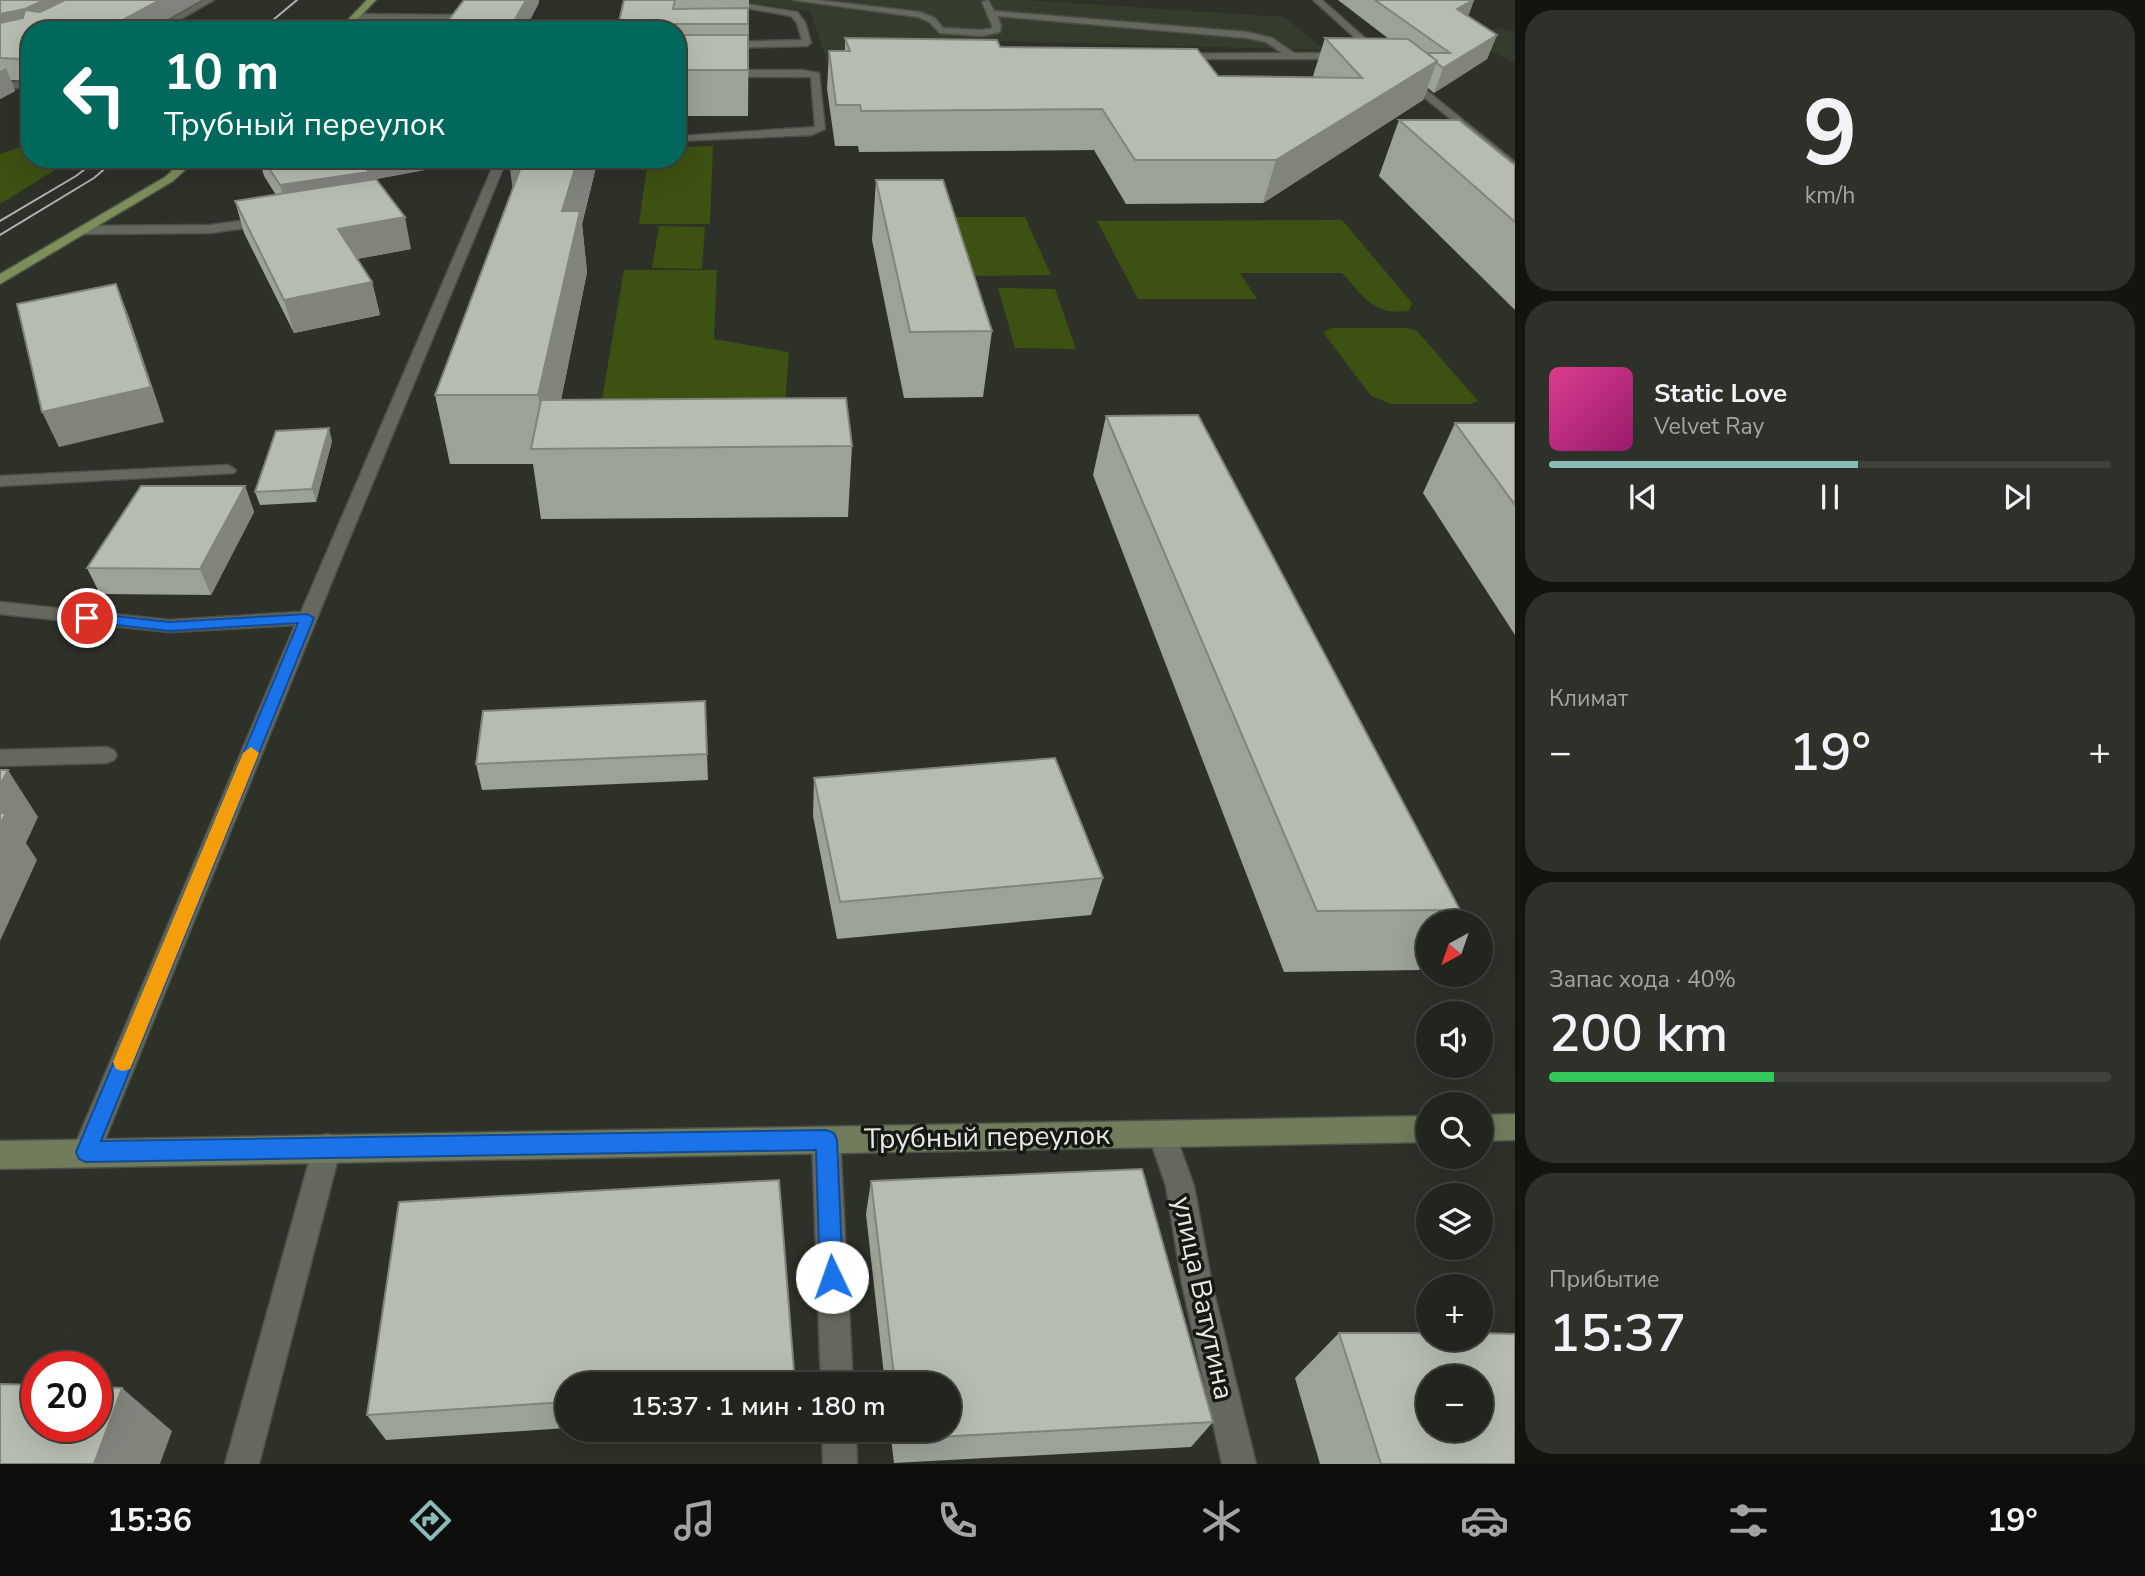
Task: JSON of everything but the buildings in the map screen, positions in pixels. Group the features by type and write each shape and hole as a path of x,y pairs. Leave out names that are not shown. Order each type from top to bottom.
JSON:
{"main road":[{"path":"351,21 372,0"},
{"path":"0,280 169,179 182,168"}],"street":[{"path":"172,21 210,0"},
{"path":"686,46 807,43 801,22 794,14 705,0"},
{"path":"797,0 840,3 920,15 932,20 940,30 955,32 997,30 986,0"},
{"path":"1317,0 1515,168"},
{"path":"457,21 470,5"},
{"path":"992,13 1247,35 1269,40 1292,56"},
{"path":"355,17 459,18"},
{"path":"1158,56 1382,56"},
{"path":"686,74 816,75 820,129 812,132 686,139"},
{"path":"0,84 21,85"},
{"path":"86,1152 307,618 498,168"},
{"path":"84,230 210,229 289,219"},
{"path":"0,481 228,470"},
{"path":"0,608 169,626 307,618"},
{"path":"0,758 106,755"},
{"path":"1493,1128 1515,1127"},
{"name":"Трубный переулок","path":"0,1155 1416,1129"},
{"name":"улица Ватутина","path":"1162,1134 1180,1186 1197,1284 1239,1464"},
{"path":"826,1140 836,1372"},
{"path":"242,1464 327,1147"},
{"path":"839,1442 840,1464"}],"shaded area":[{"path":"726,0 1028,0 1284,17 1325,50 923,39 835,84 810,11"},
{"path":"1497,28 1515,32 1515,63 1488,50 1480,36"}],"green space":[{"path":"713,146 710,224 639,224 647,168 686,168 686,147"},
{"path":"21,147 21,168 58,168 0,204 0,154"},
{"path":"948,217 1025,217 1051,275 968,276"},
{"path":"1342,220 1412,303 1409,311 1387,310 1370,303 1342,273 1240,273 1257,299 1138,299 1097,221"},
{"path":"659,226 705,227 702,269 652,268"},
{"path":"624,270 717,270 714,339 789,352 784,417 599,417"},
{"path":"998,288 1055,289 1076,349 1015,348"},
{"path":"1332,328 1407,328 1417,331 1478,401 1471,404 1391,404 1371,396 1323,332"}],"tram line":[{"path":"272,21 297,0"},
{"path":"0,221 86,168"},
{"path":"0,235 94,178 106,168"}],"slow traffic":[{"path":"123,1062 251,753"}],"route":[{"path":"87,618 169,626 307,618 86,1152 826,1140 832,1277"}]}
